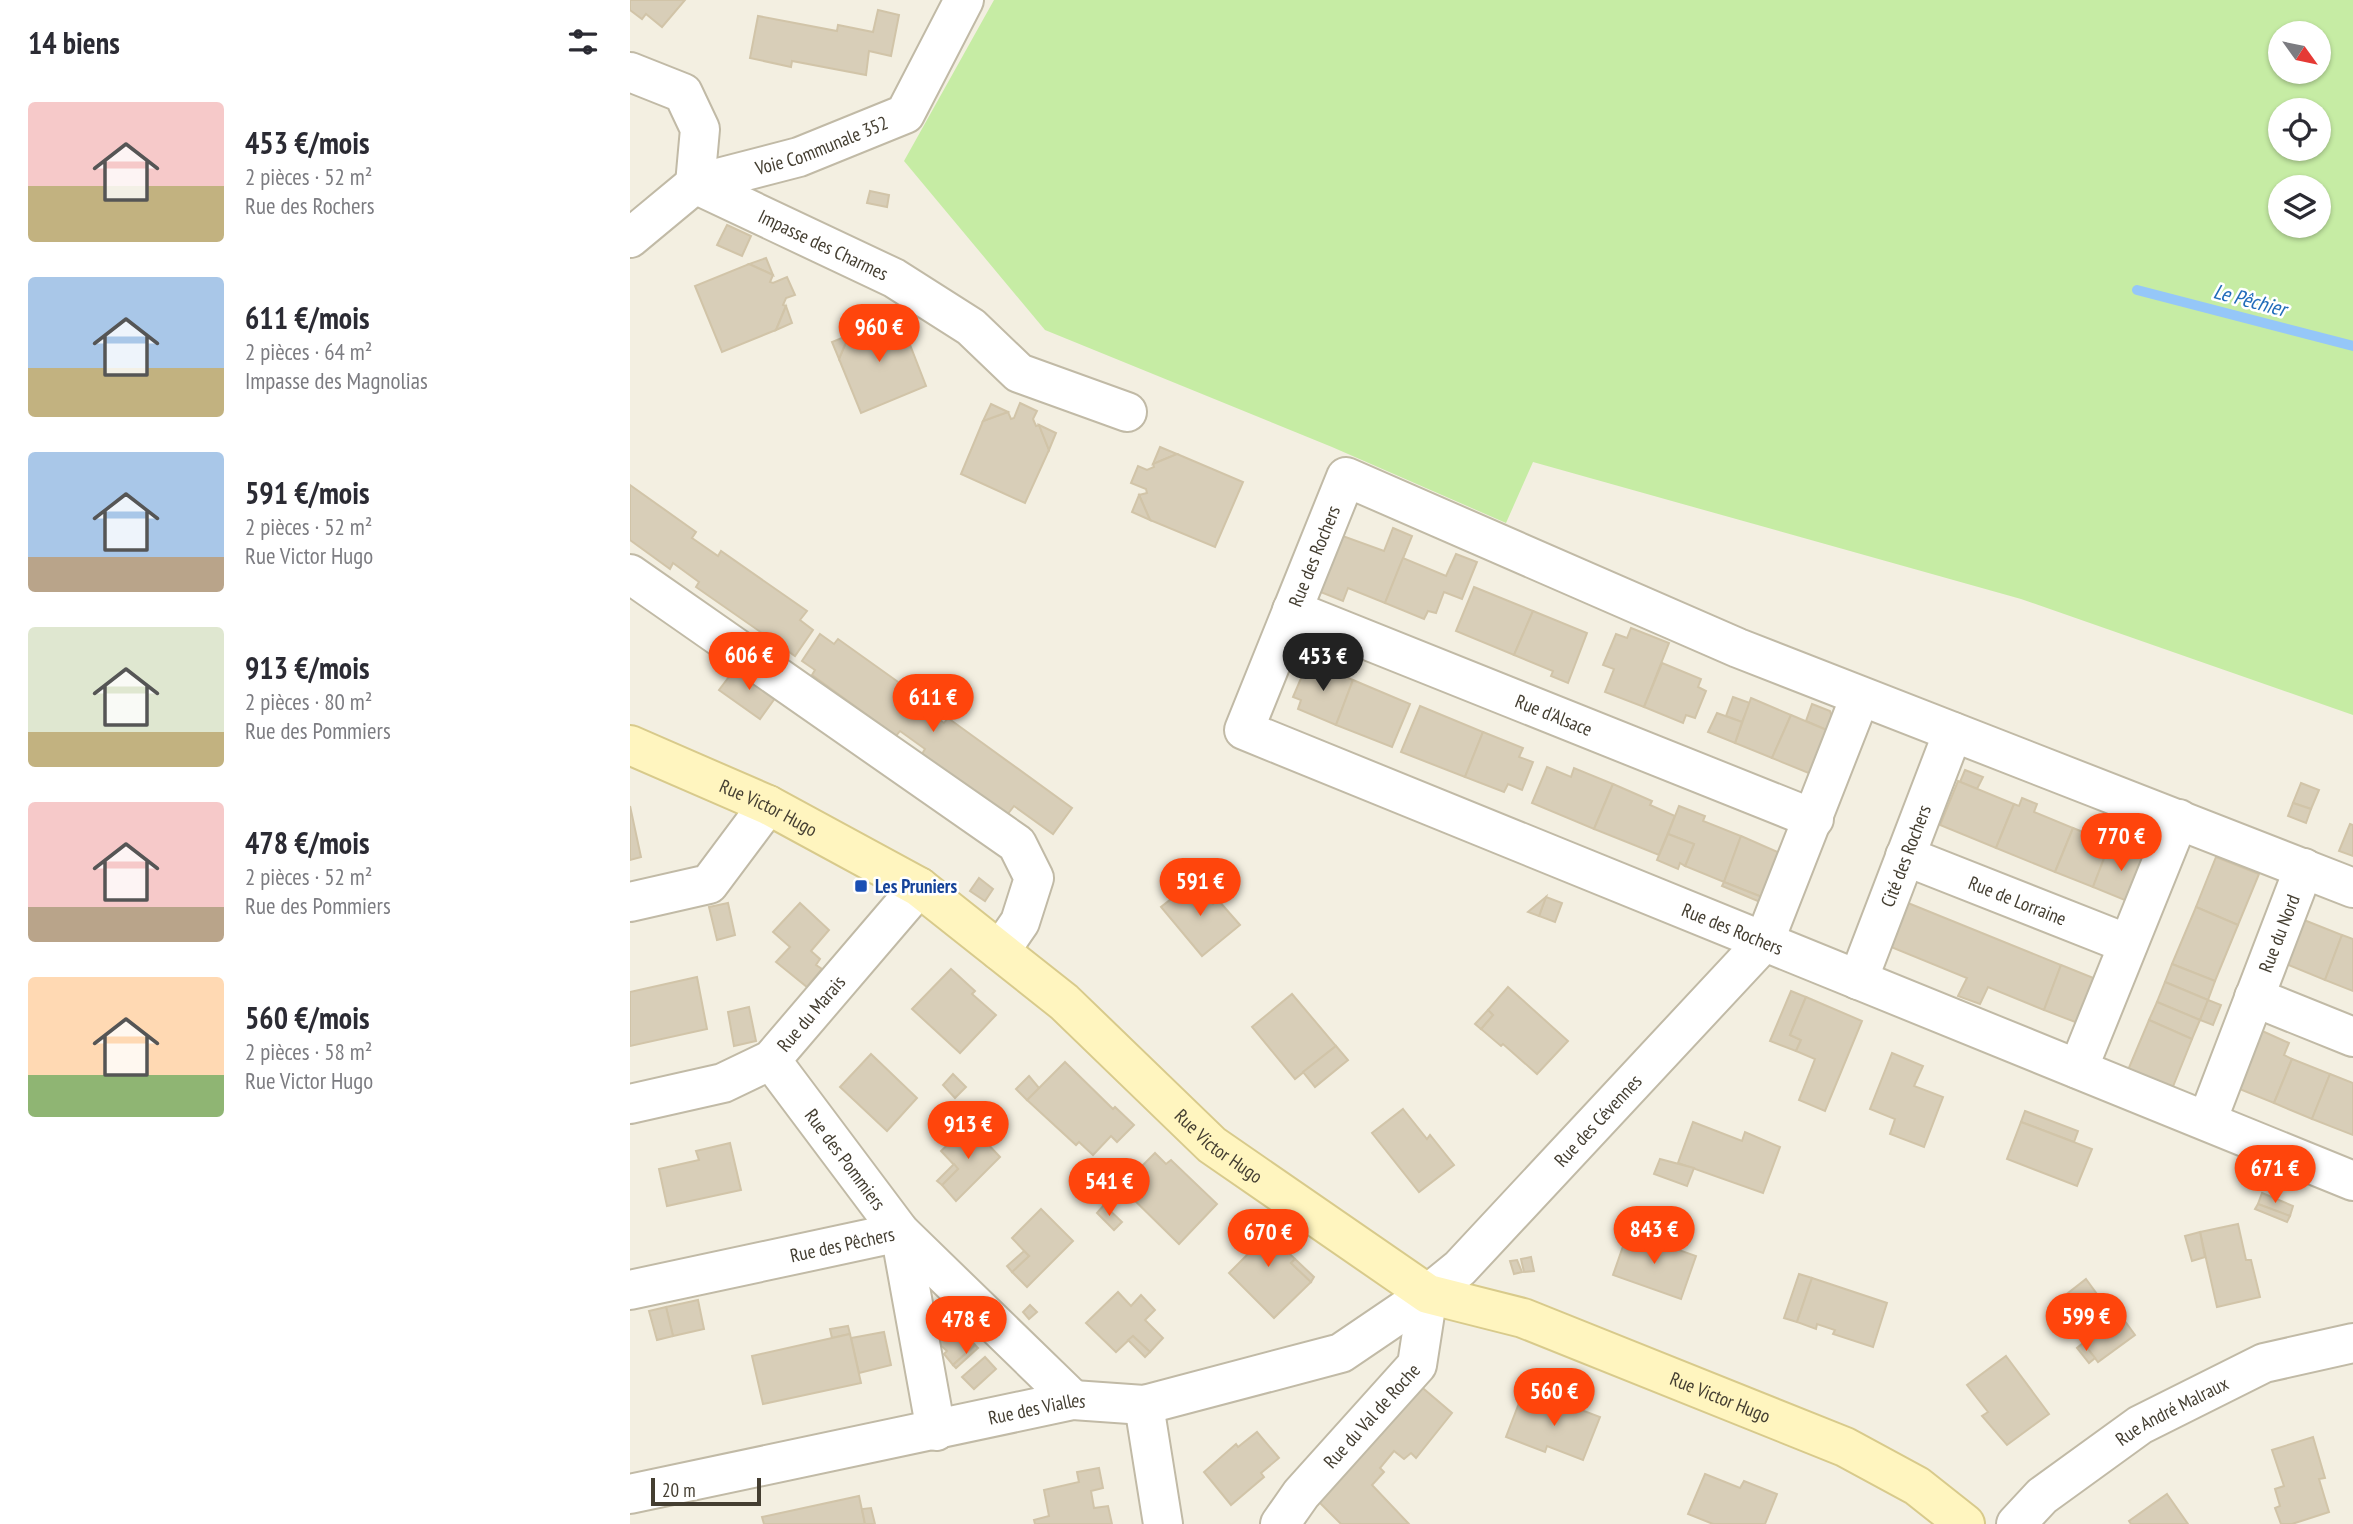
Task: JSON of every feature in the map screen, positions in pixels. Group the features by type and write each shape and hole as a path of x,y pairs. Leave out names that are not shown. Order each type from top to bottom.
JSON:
{"street":[{"name":"Voie Communale 352","path":"630,237 695,184 799,157 905,114 964,0"},
{"path":"630,72 683,93 700,129 695,184"},
{"name":"Impasse des Charmes","path":"695,184 894,278 971,327 1019,373 1127,412"},
{"name":"Rue des Rochers","path":"2353,888 1738,648 1346,477 1244,730 2353,1181"},
{"path":"630,574 1017,844 1034,878 1020,922 1000,951"},
{"name":"Rue d'Alsace","path":"1292,610 1814,819"},
{"path":"1764,942 1860,697"},
{"name":"Cité des Rochers","path":"1858,980 1953,732"},
{"name":"Rue Victor Hugo","path":"630,745 768,805 919,887 1064,1002 1212,1145 1428,1294 1522,1318 1845,1447 1917,1486 1965,1524"},
{"path":"630,902 709,884 768,805"},
{"path":"2078,1069 2179,819"},
{"name":"Rue de Lorraine","path":"1905,856 2128,944"},
{"name":"Rue du Nord","path":"2207,1121 2304,868"},
{"name":"Rue du Marais","path":"630,1104 723,1083 771,1060 919,887"},
{"name":"Rue des Cévennes","path":"1428,1294 1460,1268 1764,942"},
{"name":"Rue du Nord","path":"2254,997 2353,1037"},
{"name":"Rue des Pommiers","path":"771,1060 900,1232 1073,1401"},
{"name":"Rue des Pêchers","path":"630,1290 900,1232 936,1431"},
{"name":"Rue des Vialles","path":"630,1494 1073,1401 1144,1405 1341,1353 1428,1294"},
{"name":"Rue du Val de Roche","path":"1280,1524 1301,1494 1417,1365 1428,1294"},
{"name":"Rue André Malraux","path":"2016,1524 2042,1496 2140,1425 2263,1363 2353,1343"},
{"path":"1144,1405 1163,1524"}],"green space":[{"path":"994,0 2353,0 2353,715 2021,599 1533,462 1506,523 1332,447 1045,330 904,161"}],"building":[{"path":"630,0 685,0 662,27 646,14 642,19 630,10"},
{"path":"878,10 899,15 891,56 869,51 866,75 792,61 791,67 750,58 758,16 837,31 838,25 873,32"},
{"path":"870,191 889,195 887,207 867,203"},
{"path":"727,225 751,236 742,256 717,245"},
{"path":"766,258 773,275 749,264"},
{"path":"749,264 773,275 770,282 787,277 795,295 786,298 783,305 786,306 776,330 722,352 695,286"},
{"path":"786,306 792,323 776,330"},
{"path":"869,314 875,328 878,329 880,322 905,332 926,386 861,413 839,359 849,335 852,336 855,329 851,320"},
{"path":"898,315 905,332 880,322"},
{"path":"849,335 839,359 832,342"},
{"path":"1020,403 1037,411 1033,419 1036,426 1039,425 1049,450 1025,503 961,474 983,421 1008,412 1011,419 1014,418"},
{"path":"991,404 1008,412 983,421"},
{"path":"1039,425 1056,433 1049,450"},
{"path":"1160,447 1177,454 1153,464"},
{"path":"1177,454 1243,482 1215,547 1150,520 1139,495 1147,493 1146,489 1131,483 1138,466 1147,470 1154,467 1153,464"},
{"path":"630,485 696,532 692,538 718,556 721,551 807,611 800,620 813,630 795,656 696,587 699,582 673,563 670,569 630,540"},
{"path":"1139,495 1150,520 1132,512"},
{"path":"1393,528 1412,536 1385,603 1348,588 1343,601 1318,591 1340,535 1384,551"},
{"path":"1456,554 1477,562 1462,599 1444,592 1436,613 1428,611 1424,619 1385,603 1403,558 1446,576"},
{"path":"1474,587 1533,611 1514,655 1456,631"},
{"path":"1533,611 1587,633 1568,683 1551,676 1553,671 1514,655"},
{"path":"1631,628 1669,643 1644,707 1605,692 1614,669 1603,665 1616,634 1627,638"},
{"path":"820,634 834,644 838,639 922,699 919,705 944,723 948,718 1072,808 1053,834 1014,806 1007,815 922,754 925,749 900,731 896,736 812,675 815,670 802,661"},
{"path":"1662,663 1701,679 1698,687 1706,691 1695,718 1686,715 1683,723 1644,707"},
{"path":"1316,664 1353,680 1336,725 1298,709 1301,700 1293,697 1305,669 1313,672"},
{"path":"738,665 778,694 760,719 719,690"},
{"path":"1353,680 1410,704 1392,747 1336,725"},
{"path":"1733,697 1750,703 1742,722 1726,716"},
{"path":"1751,698 1791,715 1772,758 1735,743"},
{"path":"1812,704 1830,711 1833,720 1829,731 1806,721"},
{"path":"1420,706 1483,732 1465,777 1401,752"},
{"path":"1717,713 1742,722 1735,743 1708,732"},
{"path":"1791,715 1829,731 1811,774 1772,758"},
{"path":"1483,732 1523,748 1519,757 1533,762 1522,790 1508,784 1504,792 1465,777"},
{"path":"1547,767 1571,777 1574,768 1613,784 1594,829 1532,803"},
{"path":"1965,770 1983,777 1977,789 1960,782"},
{"path":"1958,781 2014,804 1996,848 1940,825"},
{"path":"2301,783 2319,790 2311,809 2293,803"},
{"path":"1613,784 1652,801 1650,805 1675,816 1659,855 1594,829"},
{"path":"2022,798 2037,804 2034,812 2073,828 2055,872 1996,848 2014,804 2019,806"},
{"path":"2293,803 2311,809 2306,823 2288,816"},
{"path":"630,806 641,857 630,860"},
{"path":"1679,806 1705,816 1703,821 1741,836 1724,882 1685,866 1694,844 1668,834"},
{"path":"2350,824 2353,825 2353,856 2339,851"},
{"path":"2073,828 2110,843 2093,887 2055,872"},
{"path":"1668,834 1694,844 1685,866 1680,863 1678,869 1657,860"},
{"path":"1741,836 1780,853 1762,897 1724,882"},
{"path":"2110,843 2149,859 2132,903 2093,887"},
{"path":"2216,857 2259,874 2238,925 2196,907"},
{"path":"979,878 993,889 985,901 970,891"},
{"path":"1194,881 1213,904 1218,900 1240,925 1202,956 1161,907"},
{"path":"1724,882 1762,897 1760,902 1722,886"},
{"path":"1546,897 1562,903 1555,922 1539,916"},
{"path":"1546,897 1539,916 1528,912"},
{"path":"728,903 735,935 717,940 709,907"},
{"path":"800,903 829,930 811,951 820,959 816,965 822,969 807,987 776,962 790,947 773,932"},
{"path":"1908,903 2061,965 2044,1010 1988,987 1980,1004 1958,996 1967,978 1891,947"},
{"path":"2196,907 2238,925 2215,981 2172,964"},
{"path":"2304,920 2342,935 2325,980 2286,964"},
{"path":"2342,935 2353,939 2353,991 2325,980"},
{"path":"2172,964 2215,981 2208,1000 2165,982"},
{"path":"2061,965 2101,981 2083,1025 2044,1010"},
{"path":"951,969 975,991 972,994 996,1015 960,1053 912,1009"},
{"path":"697,977 707,1029 630,1046 630,992"},
{"path":"2165,982 2208,1000 2200,1020 2157,1002"},
{"path":"1508,987 1568,1041 1537,1074 1481,1029 1493,1015 1488,1010"},
{"path":"1791,991 1806,997 1790,1035 1801,1040 1796,1051 1770,1041"},
{"path":"1292,994 1336,1046 1295,1079 1252,1027"},
{"path":"1806,997 1862,1021 1825,1111 1799,1100 1815,1059 1796,1051 1801,1040 1790,1035"},
{"path":"2208,1000 2221,1005 2213,1025 2200,1020"},
{"path":"2157,1002 2200,1020 2192,1039 2149,1020"},
{"path":"749,1007 756,1041 734,1046 728,1012"},
{"path":"1488,1010 1493,1015 1481,1029 1475,1024"},
{"path":"2149,1020 2192,1039 2172,1089 2128,1070"},
{"path":"2260,1030 2289,1043 2284,1055 2292,1059 2274,1103 2237,1088"},
{"path":"1336,1046 1348,1060 1315,1087 1303,1072"},
{"path":"1892,1053 1923,1066 1914,1086 1943,1097 1924,1147 1890,1134 1895,1119 1870,1109"},
{"path":"871,1054 917,1098 887,1131 840,1087"},
{"path":"2292,1059 2330,1074 2312,1119 2274,1103"},
{"path":"1065,1062 1113,1109 1115,1107 1134,1125 1117,1142 1111,1136 1093,1155 1079,1142 1076,1145 1027,1100"},
{"path":"953,1074 966,1087 955,1098 943,1085"},
{"path":"2330,1074 2353,1083 2353,1135 2312,1119"},
{"path":"1029,1076 1039,1088 1027,1100 1016,1089"},
{"path":"1403,1109 1427,1139 1430,1135 1454,1165 1419,1192 1372,1133"},
{"path":"2025,1111 2078,1131 2074,1142 2021,1122"},
{"path":"1693,1122 1742,1141 1745,1132 1780,1147 1763,1193 1678,1163"},
{"path":"2021,1122 2092,1149 2077,1186 2007,1159"},
{"path":"969,1124 1000,1157 956,1201 942,1185 958,1169 941,1151"},
{"path":"730,1143 741,1190 667,1206 659,1169 699,1160 696,1151"},
{"path":"1155,1153 1166,1164 1171,1160 1217,1204 1179,1244 1121,1187"},
{"path":"1660,1159 1694,1168 1687,1186 1654,1174"},
{"path":"954,1164 958,1169 942,1185 937,1181"},
{"path":"2262,1193 2293,1206 2290,1216 2258,1204"},
{"path":"2258,1204 2290,1216 2287,1222 2255,1209"},
{"path":"1104,1205 1122,1222 1114,1230 1097,1213"},
{"path":"1041,1209 1073,1241 1027,1287 1012,1272 1029,1256 1012,1238"},
{"path":"1258,1214 1273,1229 1269,1234 1295,1259 1291,1263 1311,1282 1274,1318 1229,1273 1252,1250 1238,1236"},
{"path":"2238,1224 2246,1260 2251,1260 2260,1297 2217,1307 2200,1232"},
{"path":"1628,1232 1696,1256 1681,1299 1613,1275"},
{"path":"2200,1232 2205,1257 2192,1261 2185,1236"},
{"path":"1024,1251 1029,1256 1012,1272 1007,1266"},
{"path":"1531,1257 1534,1271 1524,1272 1521,1259"},
{"path":"1295,1259 1314,1277 1311,1282 1291,1263"},
{"path":"1517,1260 1522,1272 1514,1274 1510,1261"},
{"path":"1799,1274 1812,1278 1797,1322 1784,1318"},
{"path":"1812,1278 1887,1303 1873,1347 1833,1334 1835,1330 1817,1324 1816,1329 1797,1322"},
{"path":"2086,1279 2108,1309 2113,1305 2135,1335 2098,1362 2054,1304"},
{"path":"1118,1292 1131,1306 1141,1295 1155,1310 1145,1320 1163,1338 1150,1352 1133,1336 1116,1352 1086,1323"},
{"path":"698,1300 704,1329 673,1336 666,1307"},
{"path":"1030,1305 1037,1312 1029,1319 1023,1312"},
{"path":"666,1307 673,1336 657,1340 649,1311"},
{"path":"957,1324 975,1345 953,1365 944,1354 947,1351 937,1342"},
{"path":"848,1326 850,1334 832,1338 830,1329"},
{"path":"884,1332 891,1365 859,1373 851,1338"},
{"path":"850,1334 861,1383 763,1404 752,1356"},
{"path":"1133,1336 1150,1352 1145,1357 1128,1340"},
{"path":"2083,1343 2095,1358 2089,1363 2077,1348"},
{"path":"975,1345 978,1348 956,1368 953,1365"},
{"path":"2006,1356 2049,1414 2007,1445 1982,1416 1988,1412 1967,1385"},
{"path":"985,1357 996,1369 974,1389 962,1377"},
{"path":"1418,1384 1452,1413 1416,1458 1411,1453 1404,1459 1394,1451 1380,1468 1384,1472 1372,1485 1409,1524 1341,1524 1315,1498"},
{"path":"1521,1398 1558,1413 1563,1403 1600,1417 1583,1460 1547,1446 1545,1452 1506,1437"},
{"path":"1257,1432 1279,1458 1261,1473 1264,1477 1231,1505 1204,1472 1236,1444 1238,1447"},
{"path":"2313,1437 2325,1478 2319,1479 2329,1512 2292,1524 2281,1524 2275,1508 2280,1506 2275,1489 2284,1486 2272,1450"},
{"path":"1099,1468 1103,1488 1091,1491 1094,1508 1108,1506 1112,1524 1035,1524 1034,1520 1049,1516 1044,1490 1079,1482 1077,1472"},
{"path":"1705,1474 1740,1488 1744,1481 1777,1494 1765,1524 1713,1524 1688,1514"},
{"path":"2167,1494 2188,1524 2131,1524 2129,1521"},
{"path":"859,1496 865,1524 764,1524 762,1517"},
{"path":"871,1508 875,1524 865,1524 862,1509"}],"waterway":[{"name":"Le Pêchier","path":"2137,290 2353,346"}],"place":[{"name":"Les Pruniers","path":"861,886"}]}
